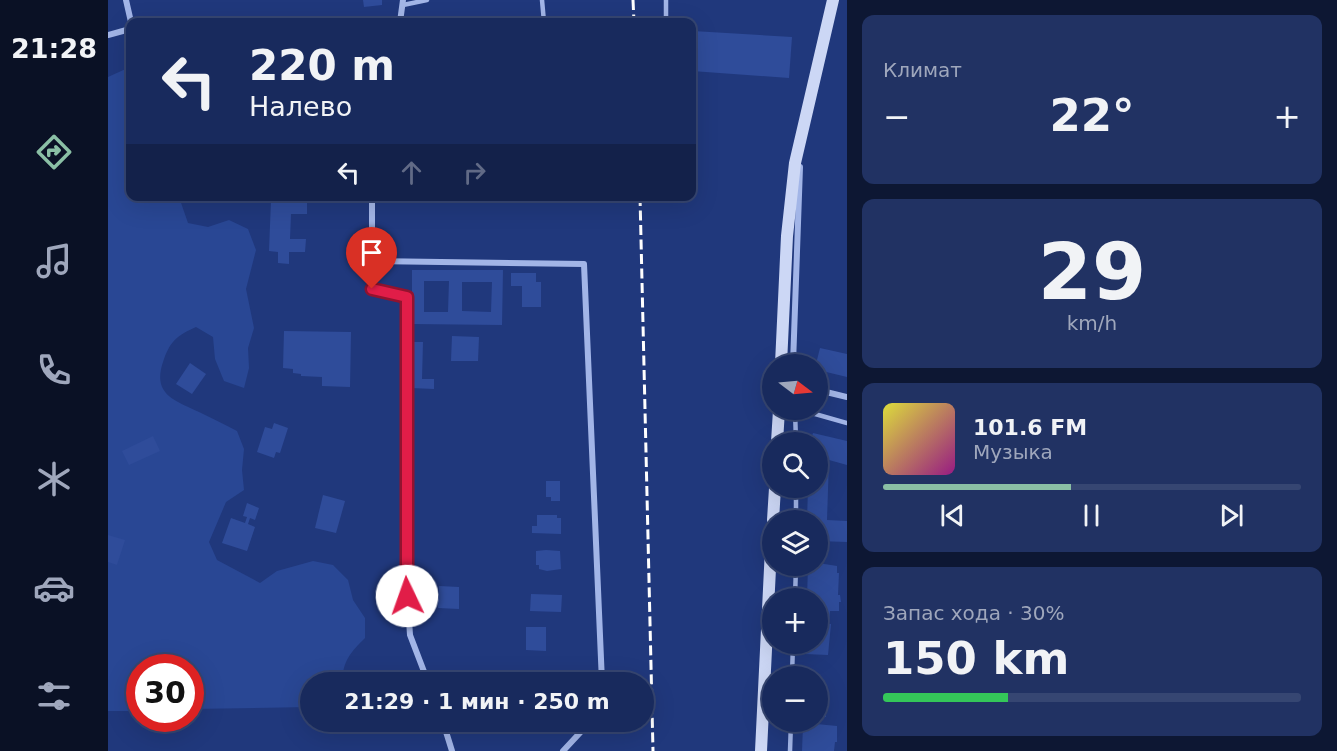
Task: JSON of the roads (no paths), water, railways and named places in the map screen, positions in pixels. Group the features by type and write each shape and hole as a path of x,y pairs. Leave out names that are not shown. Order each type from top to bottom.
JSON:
{"main road":[{"path":"782,354 789,211 795,163 833,0"},
{"path":"761,751 770,576"}],"street":[{"path":"126,0 130,18"},
{"path":"401,18 403,3"},
{"path":"108,35 126,30"},
{"path":"793,354 802,132"},
{"path":"372,201 372,289 407,297 406,576 410,635 424,672"},
{"path":"372,261 584,264 602,672"},
{"path":"828,393 846,398"},
{"path":"446,732 452,751"},
{"path":"563,751 581,732"}],"lane":[{"path":"403,3 427,0"},
{"path":"543,0 544,18"},
{"path":"666,0 666,18"},
{"path":"828,418 846,423"},
{"path":"790,751 791,732"}],"railway":[{"path":"633,0 634,18"},
{"path":"640,201 653,751"}]}
